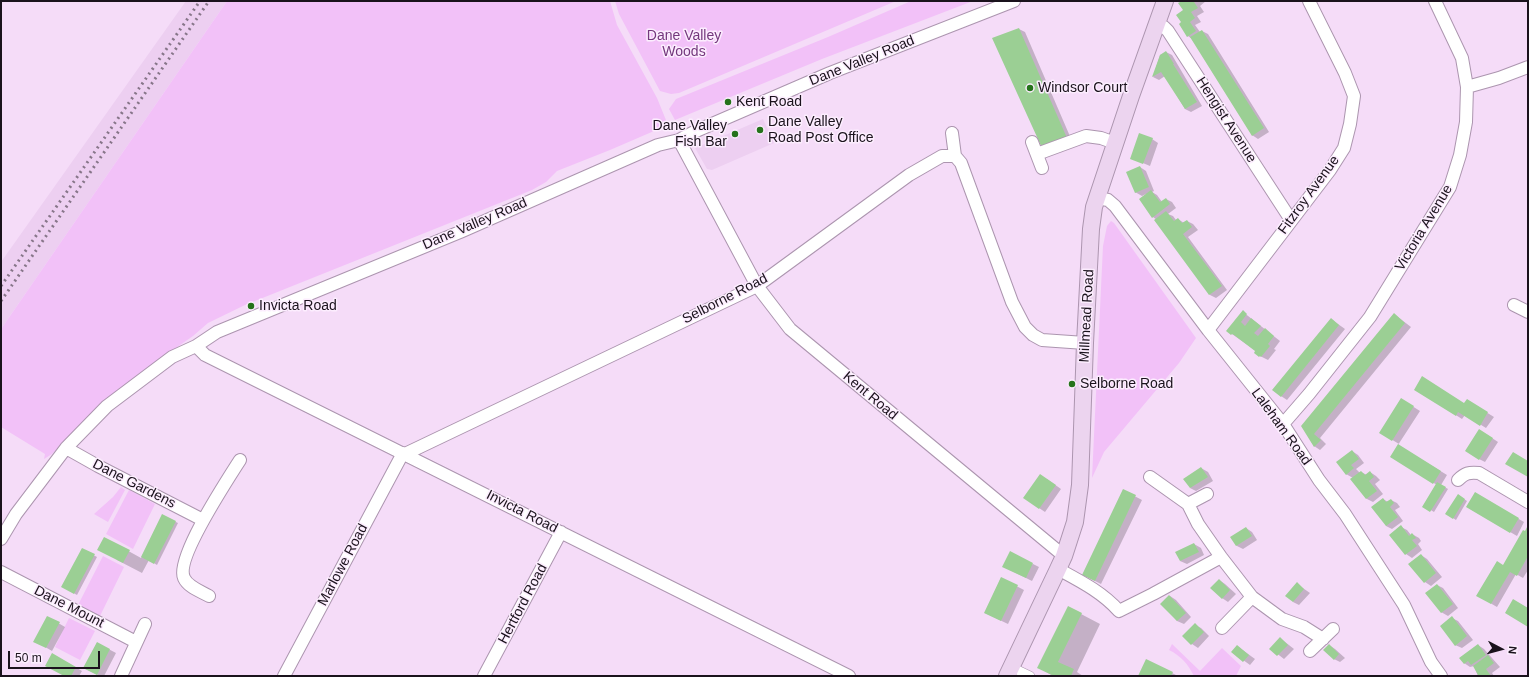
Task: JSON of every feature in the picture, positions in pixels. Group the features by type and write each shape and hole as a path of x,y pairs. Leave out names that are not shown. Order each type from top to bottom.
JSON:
{"main road":[{"name":"Millmead Road","path":"1009,672 1061,563 1075,522 1080,485 1091,229 1097,198 1165,1"}],"street":[{"name":"Dane Valley Road","path":"1,539 16,514 66,448 107,406 172,358 196,346 217,332 460,232 658,144 679,140 696,131 830,73 1014,1"},
{"name":"Fitzroy Avenue","path":"1208,330 1330,170 1344,148 1350,124 1354,96 1345,73 1309,1"},
{"name":"Victoria Avenue","path":"1283,424 1309,394 1370,317 1450,187 1460,155 1466,122 1467,87 1462,58 1435,1"},
{"name":"Hengist Avenue","path":"1157,25 1164,27 1168,31 1291,220"},
{"path":"1467,87 1499,78 1528,67"},
{"path":"952,133 955,156 961,163 1012,302 1025,327 1033,335 1042,340 1085,343"},
{"path":"1037,154 1086,136 1101,138 1115,143"},
{"name":"Kent Road","path":"679,140 757,286 790,329 1061,563 1119,610 1153,594 1221,556"},
{"path":"1032,142 1042,168"},
{"name":"Selborne Road","path":"404,454 757,286 909,175 942,156 955,156"},
{"name":"Laleham Road","path":"1097,198 1108,200 1115,206 1208,330 1283,424 1319,480 1345,514 1404,605 1431,662 1441,676"},
{"path":"1514,305 1528,312"},
{"name":"Invicta Road","path":"196,346 205,355 849,676"},
{"name":"Dane Gardens","path":"66,448 202,520"},
{"name":"Marlowe Road","path":"284,676 404,454"},
{"path":"208,596 191,586 184,578 182,567 202,520 240,460"},
{"path":"1458,480 1464,474 1470,472 1479,474 1528,502"},
{"path":"1150,477 1188,504 1198,524 1252,597 1282,618 1304,626 1323,639"},
{"path":"1188,504 1207,494"},
{"name":"Hertford Road","path":"484,676 561,532"},
{"name":"Dane Mount","path":"1,572 136,642"},
{"path":"1222,628 1252,597"},
{"path":"121,676 145,624"},
{"path":"1310,651 1333,629"},
{"path":"1009,672 1030,676"}],"shaded area":[{"path":"186,1 227,1 1,329 1,262"},
{"path":"763,119 774,143 712,170 707,169 695,148"}],"green space":[{"path":"227,1 610,1 617,25 657,98 668,125 557,171 546,182 532,190 245,305 208,323 193,336 140,373 111,396 86,418 52,454 44,459 45,454 1,427 1,329"},
{"name":"Dane Valley Woods","path":"615,1 896,1 679,93 671,94 660,91 619,14"},
{"path":"911,1 973,1 822,59 675,120 669,109 676,99 828,37"},
{"path":"1111,221 1114,223 1196,338 1179,363 1104,452 1092,478 1103,246 1107,226"},
{"path":"121,487 125,490 108,522 94,514 113,497"},
{"path":"129,490 155,504 133,549 106,534"},
{"path":"103,556 124,567 100,616 78,605"},
{"path":"69,618 95,631 80,660 55,647"},
{"path":"1172,644 1200,671 1222,648 1241,666 1236,676 1194,676 1184,661 1169,650"}],"building":[{"path":"1182,1 1196,1 1194,2 1198,8 1191,12 1195,18 1190,22 1196,31 1187,37 1179,24 1181,22 1176,15 1183,10 1178,3"},
{"name":"Windsor Court","path":"1019,28 1067,138 1042,148 992,38"},
{"path":"1202,30 1264,128 1252,136 1190,37"},
{"path":"1166,51 1197,102 1185,109 1161,72 1152,77 1160,55"},
{"path":"1139,133 1153,138 1143,164 1130,159"},
{"path":"1140,166 1149,187 1135,193 1126,172"},
{"path":"1151,190 1160,202 1166,198 1170,204 1152,218 1139,199"},
{"path":"1166,211 1174,221 1178,218 1182,223 1187,220 1192,227 1183,234 1222,286 1209,295 1154,220"},
{"path":"1243,310 1247,314 1241,322 1245,326 1251,318 1261,326 1254,333 1258,336 1265,328 1274,336 1268,344 1270,346 1261,357 1254,353 1255,351 1234,335 1231,335 1226,331"},
{"path":"1394,313 1405,323 1314,434 1321,440 1314,447 1301,426"},
{"path":"1331,318 1339,325 1281,397 1272,390"},
{"path":"1422,376 1464,403 1467,399 1488,412 1480,426 1458,412 1456,416 1414,390"},
{"path":"1401,398 1414,406 1392,441 1379,433"},
{"path":"1479,429 1493,438 1479,460 1465,451"},
{"path":"1398,444 1441,471 1433,484 1390,457"},
{"path":"1352,450 1359,459 1351,465 1354,468 1346,475 1336,462"},
{"path":"1513,452 1528,461 1528,477 1505,464"},
{"path":"1201,467 1208,477 1190,488 1183,479"},
{"path":"1361,471 1365,475 1370,471 1374,477 1369,481 1377,491 1366,499 1350,479"},
{"path":"1040,474 1056,485 1039,509 1023,498"},
{"path":"1437,482 1446,487 1430,512 1422,507"},
{"path":"1123,489 1136,495 1095,581 1082,575"},
{"path":"1475,492 1519,518 1510,533 1466,507"},
{"path":"1458,494 1465,499 1453,519 1445,514"},
{"path":"1383,498 1386,502 1391,499 1394,503 1390,507 1398,517 1386,526 1371,507"},
{"path":"162,514 176,521 154,564 141,557"},
{"path":"1401,525 1409,536 1412,533 1416,538 1412,540 1417,546 1405,555 1389,535"},
{"path":"1528,525 1528,556 1517,576 1510,572 1491,604 1476,596 1497,561 1503,565 1523,530 1525,531"},
{"path":"1246,527 1252,536 1236,546 1230,537"},
{"path":"104,537 130,550 123,563 97,550"},
{"path":"1194,543 1199,552 1180,561 1175,552"},
{"path":"82,548 95,554 74,594 61,587"},
{"path":"1010,551 1033,563 1026,578 1002,567"},
{"path":"1421,554 1436,573 1424,583 1408,564"},
{"path":"1001,577 1018,585 1001,621 984,613"},
{"path":"1219,579 1230,590 1222,599 1210,588"},
{"path":"1297,582 1304,589 1293,602 1285,596"},
{"path":"1437,584 1453,604 1441,613 1425,593"},
{"path":"1169,595 1186,613 1177,621 1160,604"},
{"path":"1513,599 1528,608 1528,627 1505,613"},
{"path":"1068,606 1082,613 1058,662 1074,669 1071,676 1054,676 1037,668"},
{"path":"47,616 60,622 46,648 33,642"},
{"path":"1452,616 1467,636 1455,646 1440,626"},
{"path":"1195,623 1204,632 1191,645 1182,636"},
{"path":"1280,637 1288,645 1277,656 1269,649"},
{"path":"97,642 110,649 97,675 83,668"},
{"path":"1329,644 1339,654 1334,660 1323,650"},
{"path":"1478,644 1486,655 1471,665 1468,661 1464,664 1459,658"},
{"path":"1237,645 1249,655 1243,662 1231,652"},
{"path":"52,653 76,667 71,676 64,676 45,666"},
{"path":"1488,655 1494,663 1486,669 1491,676 1477,676 1478,675 1473,666"},
{"path":"1146,659 1173,672 1171,676 1138,676"}],"railway":[{"path":"1,286 200,1"},
{"path":"1,301 209,1"}],"place":[{"name":"Windsor Court","path":"1030,88"},
{"name":"Kent Road","path":"728,102"},
{"name":"Dane Valley Road Post Office","path":"760,130"},
{"name":"Dane Valley Fish Bar","path":"735,134"},
{"name":"Invicta Road","path":"251,306"},
{"name":"Selborne Road","path":"1072,384"}]}
